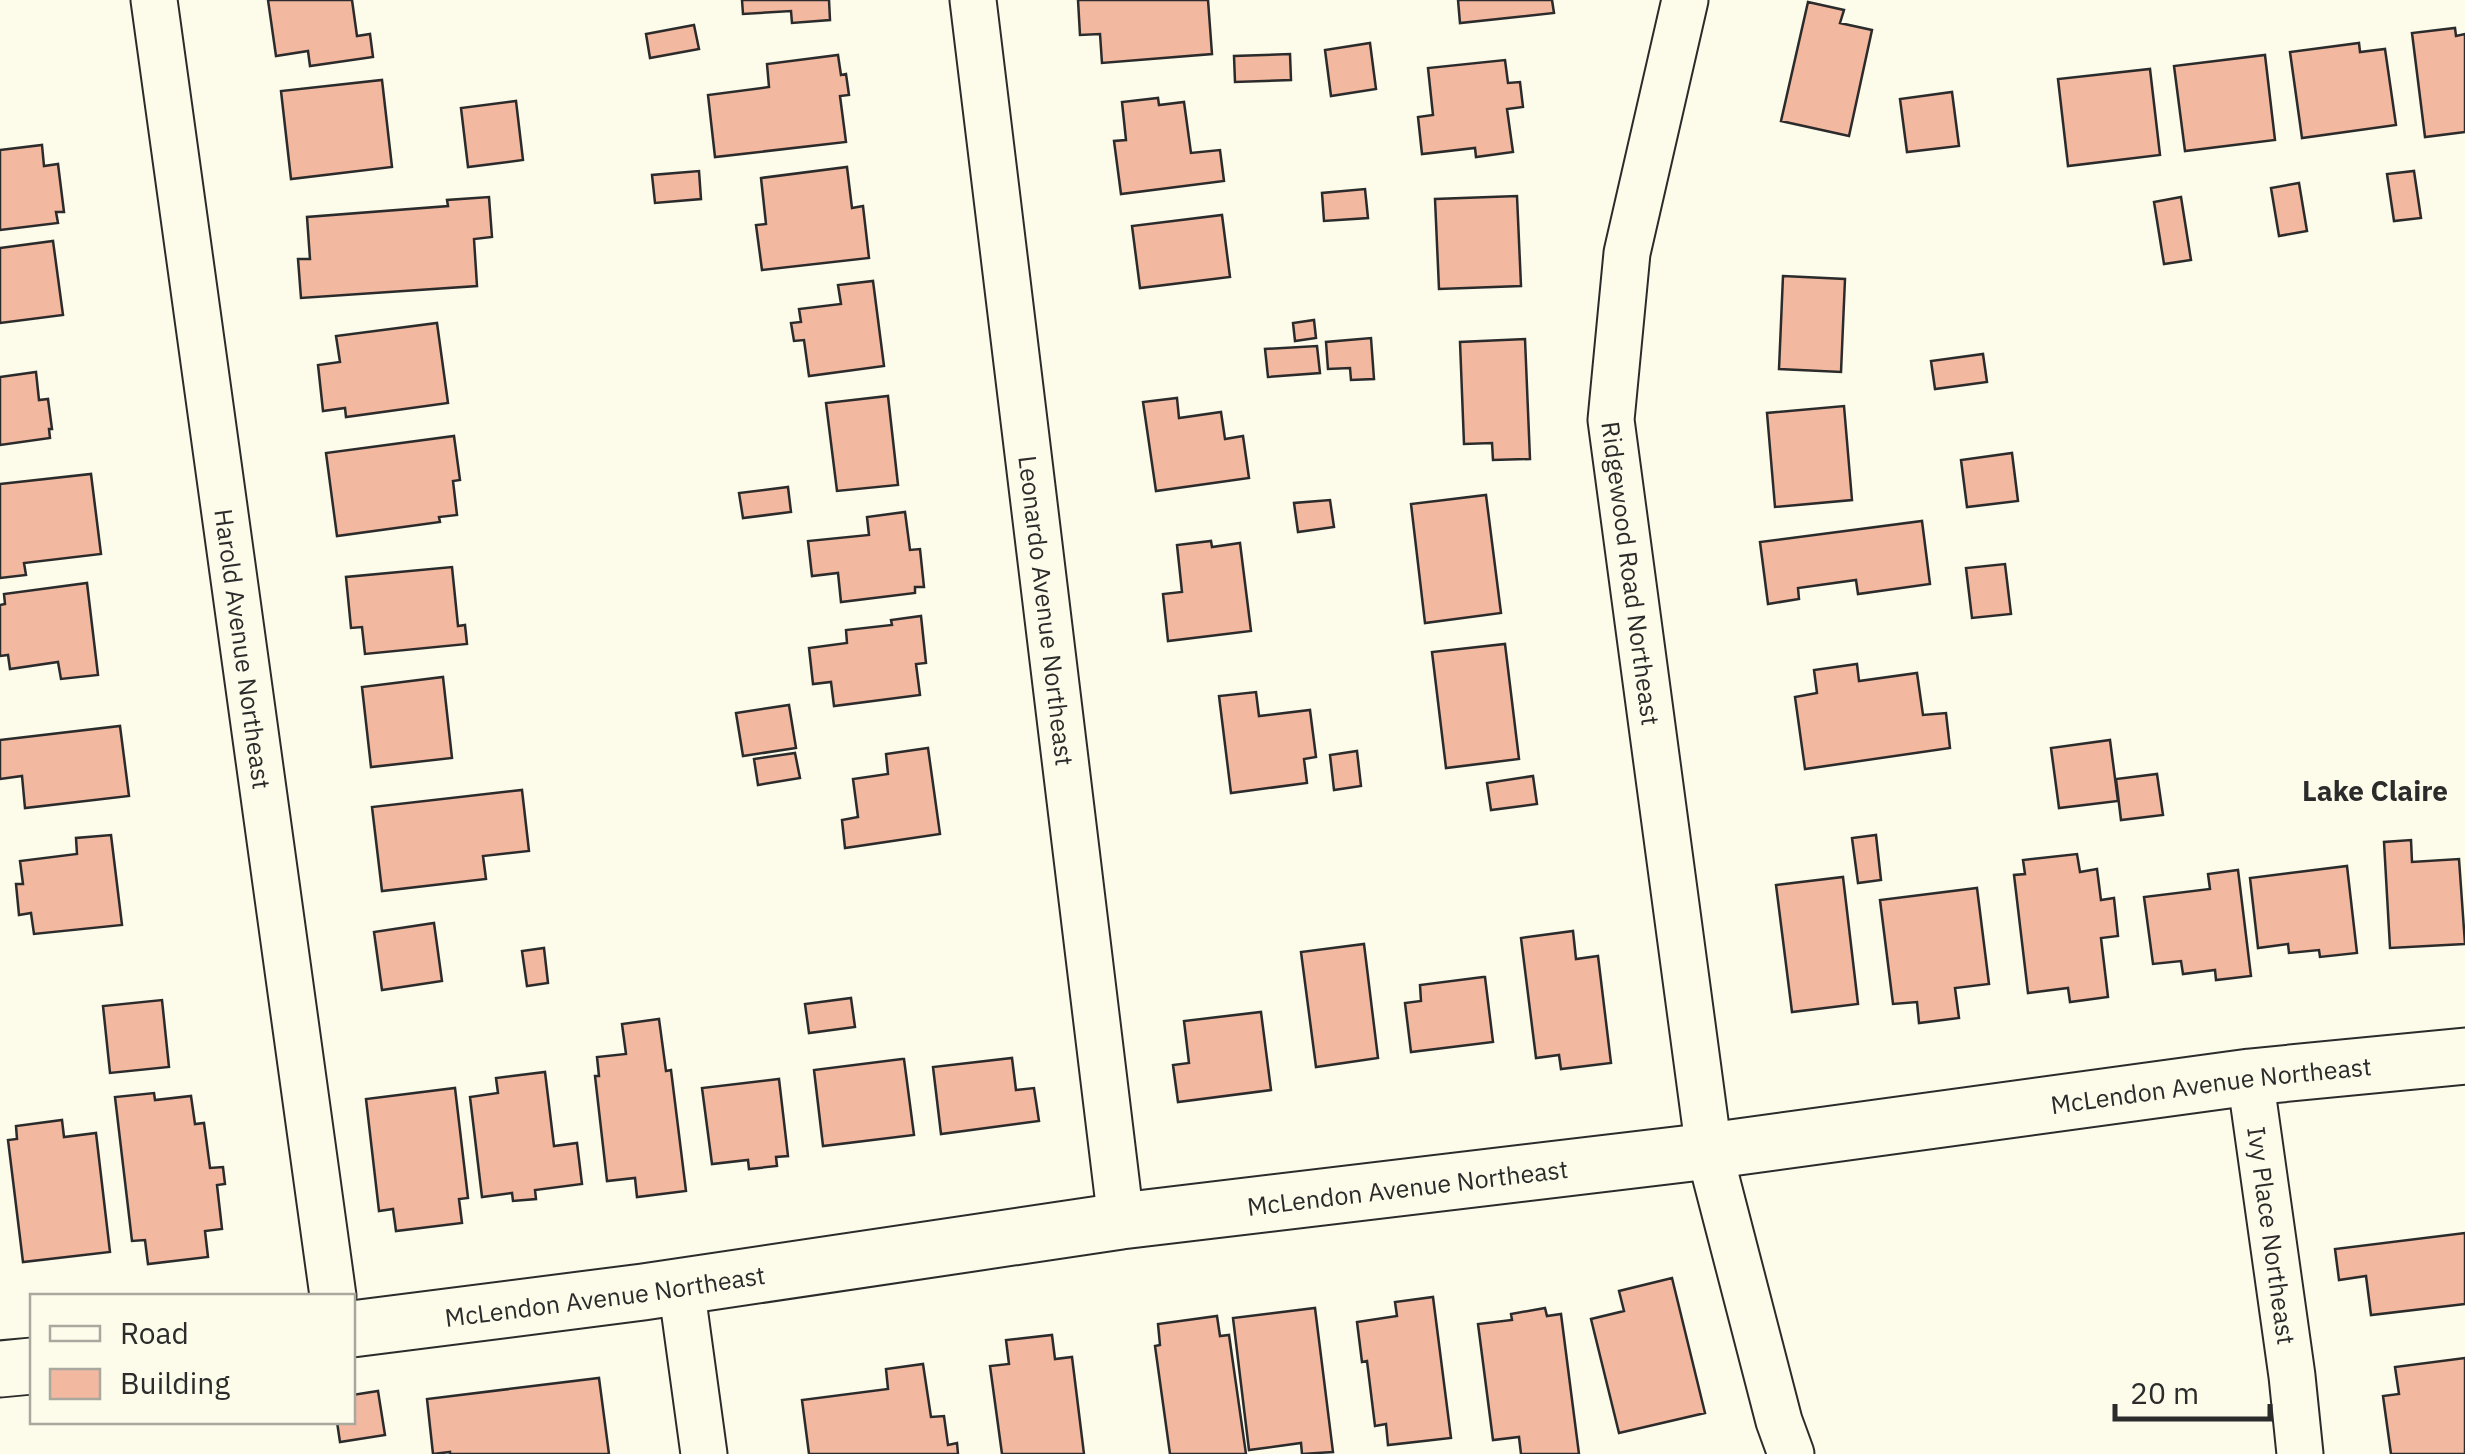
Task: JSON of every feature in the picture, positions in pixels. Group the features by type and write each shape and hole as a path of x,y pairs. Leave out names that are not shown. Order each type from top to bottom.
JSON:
{"street":[{"name":"Harold Avenue Northeast","path":"154,0 332,1294"},
{"name":"Leonardo Avenue Northeast","path":"972,0 1120,1222"},
{"name":"Ridgewood Road Northeast","path":"1686,0 1627,254 1612,420 1709,1151 1790,1454"},
{"name":"McLendon Avenue Northeast","path":"355,1328 680,1286 1120,1222 1709,1151 2250,1077 2465,1056"},
{"name":"Ivy Place Northeast","path":"2250,1077 2300,1454"},
{"path":"680,1286 704,1454"},
{"path":"0,1369 30,1366"}],"building":[{"path":"268,0 352,0 357,36 370,34 373,57 310,66 308,51 276,56"},
{"path":"742,0 829,0 830,20 792,23 791,11 743,14"},
{"path":"1078,0 1208,0 1212,54 1102,63 1100,34 1080,35"},
{"path":"1458,0 1552,0 1554,13 1460,23"},
{"path":"1808,2 1844,10 1840,23 1872,30 1849,136 1781,121"},
{"path":"694,25 699,49 650,58 646,34"},
{"path":"2455,28 2456,36 2465,34 2465,132 2425,137 2412,33"},
{"path":"1370,43 1376,89 1331,96 1325,50"},
{"path":"2359,43 2360,52 2385,49 2396,125 2302,138 2290,52"},
{"path":"1290,54 1291,80 1235,82 1234,56"},
{"path":"838,55 849,95 840,96 846,142 715,157 708,95 769,87 767,64"},
{"path":"2265,55 2275,140 2185,151 2174,66"},
{"path":"1505,60 1508,83 1520,82 1523,107 1507,109 1513,152 1476,157 1475,148 1422,154 1418,117 1433,115 1428,68"},
{"path":"2150,69 2160,155 2068,166 2058,79"},
{"path":"382,80 392,167 291,179 281,91"},
{"path":"1952,92 1959,146 1907,152 1900,99"},
{"path":"1158,98 1159,105 1184,102 1191,153 1220,150 1224,181 1121,194 1114,141 1126,140 1122,102"},
{"path":"516,101 523,160 468,167 461,108"},
{"path":"42,145 44,166 58,164 64,212 56,212 58,223 0,230 0,150"},
{"path":"847,167 852,208 863,206 869,258 762,270 756,225 766,224 761,178"},
{"path":"699,171 701,199 655,203 652,175"},
{"path":"2414,171 2421,218 2394,221 2387,174"},
{"path":"2299,183 2307,231 2279,236 2271,188"},
{"path":"1365,189 1368,218 1324,221 1322,193"},
{"path":"1517,196 1521,286 1439,289 1435,199"},
{"path":"489,197 492,237 474,239 477,286 301,298 298,259 310,259 307,217 448,206 447,200"},
{"path":"2181,197 2191,260 2164,264 2154,202"},
{"path":"1222,215 1230,277 1140,288 1132,226"},
{"path":"53,241 63,315 0,323 0,248"},
{"path":"1783,276 1845,279 1841,372 1779,369"},
{"path":"873,281 884,366 809,376 804,340 794,341 791,323 801,322 799,309 841,304 838,285"},
{"path":"1314,320 1316,338 1295,341 1293,323"},
{"path":"437,323 448,403 346,417 345,408 323,411 318,365 340,362 336,336"},
{"path":"1371,338 1374,379 1351,380 1350,368 1328,369 1326,342"},
{"path":"1525,339 1530,459 1493,460 1492,443 1464,444 1460,342"},
{"path":"1317,346 1320,373 1268,377 1265,349"},
{"path":"1983,354 1987,382 1935,389 1931,361"},
{"path":"36,372 39,400 48,399 50,438 0,445 0,377"},
{"path":"888,396 898,485 837,491 826,403"},
{"path":"1177,398 1179,418 1221,412 1225,439 1243,436 1249,478 1156,491 1143,402"},
{"path":"1844,406 1852,500 1775,507 1767,413"},
{"path":"454,436 460,480 453,481 457,515 439,517 440,522 337,536 326,453"},
{"path":"2012,453 2018,501 1967,507 1961,460"},
{"path":"91,474 101,554 24,563 26,575 0,578 0,484"},
{"path":"788,487 791,512 743,518 739,493"},
{"path":"1486,495 1501,613 1425,623 1411,504"},
{"path":"1330,500 1334,527 1298,532 1294,503"},
{"path":"905,512 910,550 920,549 924,587 915,587 915,593 841,602 838,573 812,576 808,541 869,535 867,517"},
{"path":"1922,521 1930,584 1858,594 1856,580 1798,588 1799,599 1768,604 1760,542"},
{"path":"1211,541 1212,547 1240,543 1251,631 1168,641 1163,594 1182,592 1177,545"},
{"path":"2005,564 2011,614 1972,618 1966,568"},
{"path":"452,567 458,626 465,625 467,644 365,654 362,627 351,628 346,577"},
{"path":"87,583 98,675 61,679 58,662 10,669 8,655 0,656 0,605 5,604 4,594"},
{"path":"921,616 926,663 916,664 920,695 834,706 831,682 813,684 809,648 847,643 846,630 892,625 891,620"},
{"path":"1505,644 1519,759 1446,768 1432,652"},
{"path":"1857,664 1859,681 1917,673 1923,715 1946,713 1950,748 1805,769 1795,697 1817,693 1814,670"},
{"path":"443,677 452,758 371,767 362,687"},
{"path":"1256,692 1259,716 1310,710 1316,757 1304,759 1307,783 1231,793 1219,696"},
{"path":"789,705 796,748 743,756 736,713"},
{"path":"120,726 129,796 25,808 22,776 0,779 0,740"},
{"path":"2110,740 2118,801 2059,808 2051,748"},
{"path":"928,748 940,834 845,848 842,820 858,817 853,779 888,774 886,754"},
{"path":"1357,751 1361,786 1334,790 1330,755"},
{"path":"795,753 800,778 758,785 754,759"},
{"path":"2157,774 2163,815 2121,820 2116,779"},
{"path":"1533,776 1537,804 1491,810 1487,783"},
{"path":"522,790 529,851 483,856 486,879 382,891 372,807"},
{"path":"111,835 122,925 34,934 31,913 19,915 16,884 23,884 20,861 77,854 76,838"},
{"path":"1876,835 1881,880 1858,883 1852,838"},
{"path":"2411,840 2412,862 2459,859 2465,944 2390,948 2384,842"},
{"path":"2077,854 2080,872 2097,869 2101,900 2114,898 2118,936 2101,938 2108,997 2070,1002 2068,988 2028,993 2014,875 2025,874 2023,860"},
{"path":"2347,866 2357,953 2320,957 2319,950 2289,953 2288,944 2258,948 2250,878"},
{"path":"2238,870 2251,976 2216,980 2215,970 2183,974 2181,961 2153,964 2144,897 2210,889 2208,874"},
{"path":"1843,877 1858,1004 1792,1012 1776,885"},
{"path":"1977,888 1989,984 1955,988 1959,1018 1919,1023 1917,1002 1893,1004 1880,900"},
{"path":"434,923 442,981 382,990 374,932"},
{"path":"1573,931 1576,959 1598,956 1611,1063 1561,1069 1559,1055 1536,1058 1521,938"},
{"path":"1364,944 1378,1058 1316,1067 1301,952"},
{"path":"544,948 548,983 527,986 522,951"},
{"path":"1485,977 1493,1042 1411,1052 1405,1003 1421,1001 1420,985"},
{"path":"851,998 855,1027 809,1033 805,1004"},
{"path":"162,1000 169,1067 110,1073 103,1006"},
{"path":"1261,1012 1271,1090 1178,1102 1173,1065 1189,1063 1184,1021"},
{"path":"659,1019 666,1071 671,1070 686,1191 637,1197 635,1178 607,1181 595,1076 599,1076 597,1057 626,1054 622,1024"},
{"path":"1012,1058 1016,1090 1034,1088 1039,1121 941,1134 933,1067"},
{"path":"904,1059 914,1135 823,1146 814,1070"},
{"path":"545,1072 554,1146 577,1143 582,1184 535,1190 536,1199 513,1201 512,1193 482,1197 470,1097 498,1093 496,1078"},
{"path":"779,1079 788,1156 776,1157 777,1166 749,1169 748,1160 712,1164 702,1088"},
{"path":"455,1088 468,1198 459,1199 462,1223 396,1231 393,1209 379,1211 366,1099"},
{"path":"154,1093 155,1100 191,1096 195,1124 204,1123 210,1168 223,1167 225,1184 217,1185 222,1229 205,1231 208,1257 148,1264 145,1240 132,1241 115,1097"},
{"path":"62,1120 64,1137 96,1133 110,1252 23,1262 8,1140 17,1139 16,1126"},
{"path":"2465,1233 2465,1304 2371,1315 2366,1276 2339,1280 2335,1249"},
{"path":"1672,1278 1705,1413 1619,1433 1591,1319 1624,1311 1619,1291"},
{"path":"1433,1297 1451,1438 1388,1445 1386,1424 1375,1426 1367,1361 1362,1362 1357,1322 1397,1316 1395,1302"},
{"path":"1315,1308 1333,1452 1302,1454 1301,1443 1249,1450 1233,1318"},
{"path":"1545,1308 1547,1316 1561,1314 1579,1454 1521,1454 1519,1437 1493,1440 1478,1324 1512,1320 1511,1314"},
{"path":"1217,1316 1220,1336 1229,1335 1246,1454 1170,1454 1155,1346 1160,1345 1158,1324"},
{"path":"1052,1335 1055,1359 1072,1357 1084,1454 1002,1454 990,1366 1009,1364 1006,1340"},
{"path":"2465,1358 2465,1454 2391,1454 2383,1396 2399,1394 2395,1367"},
{"path":"923,1364 931,1417 944,1416 948,1445 957,1443 958,1454 809,1454 802,1400 888,1389 886,1369"},
{"path":"599,1378 609,1454 433,1454 427,1399"},
{"path":"378,1391 385,1435 340,1442 337,1424 355,1424 355,1395"}],"district":[{"name":"Lake Claire","path":"2375,790"}]}
